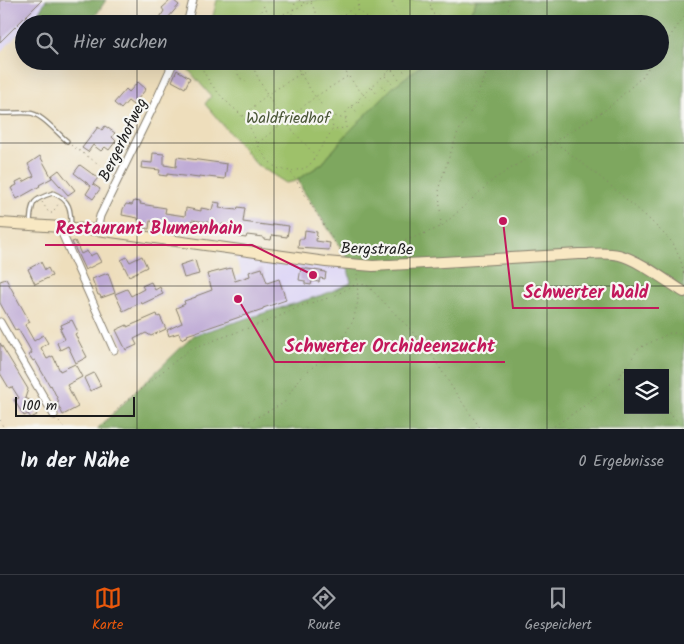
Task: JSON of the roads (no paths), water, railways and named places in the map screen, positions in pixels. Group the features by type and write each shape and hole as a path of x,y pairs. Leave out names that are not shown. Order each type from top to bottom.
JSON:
{"main road":[{"name":"Bergstraße","path":"1,221 97,230 357,265 388,266 600,253 620,255 630,259 684,292"}],"street":[{"path":"189,15 193,0"},
{"name":"Bergerhofweg","path":"97,230 100,216 170,70"},
{"path":"66,227 61,231 114,350"},
{"path":"0,322 54,415"}],"lane":[{"path":"0,113 31,112 45,120 67,142"},
{"path":"30,225 32,206 39,197 52,193 63,197 71,213 66,227"}],"place":[{"name":"Schwerter Wald","path":"503,221"},
{"name":"Restaurant Blumenhain","path":"313,275"},
{"name":"Schwerter Orchideenzucht","path":"238,299"}],"park label":[{"name":"Waldfriedhof","path":"288,117"}]}
